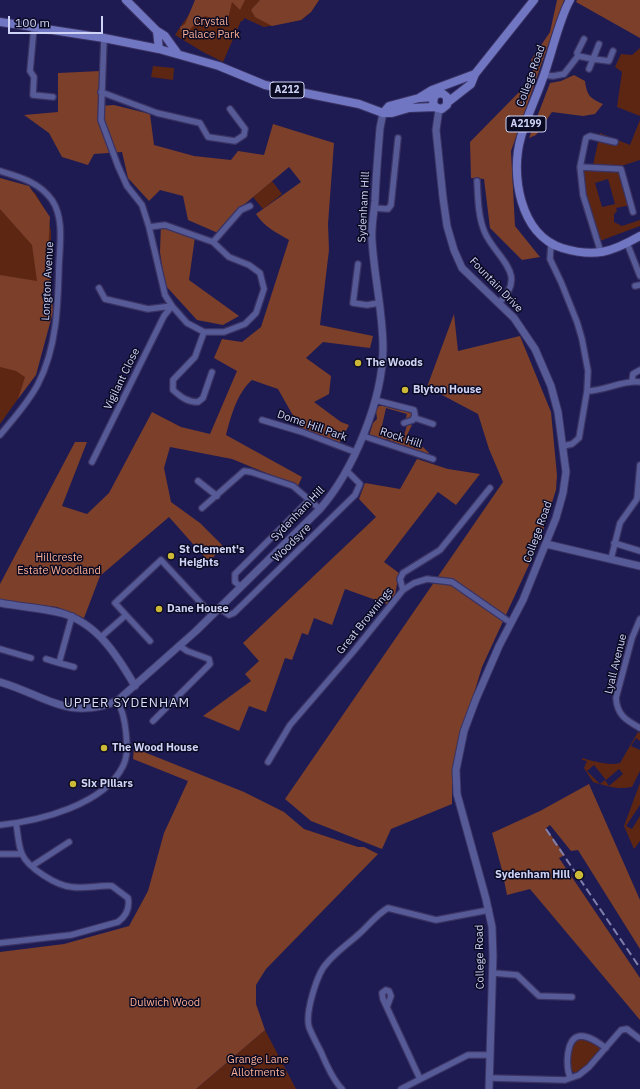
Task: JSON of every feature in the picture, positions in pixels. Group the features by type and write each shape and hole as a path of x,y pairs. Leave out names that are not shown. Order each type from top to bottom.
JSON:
{"main road":[{"path":"126,0 157,31 190,57"},
{"path":"383,113 389,106 440,91 470,75 534,0"},
{"name":"College Road","path":"551,244 535,229 525,214 518,175 520,139 570,0"},
{"name":"A212","path":"0,22 104,38 159,49 190,57 265,85 359,104 383,113 392,113 410,108 437,108"},
{"path":"157,31 159,49"},
{"path":"165,36 178,54"},
{"path":"440,91 434,97 433,102 437,108 445,108 448,102 471,84 470,75"},
{"path":"440,91 448,97 448,102"},
{"path":"420,98 434,97"},
{"name":"A2199","path":"551,244 576,252 601,253 627,243 640,236"}],"street":[{"path":"34,27 30,71 34,77 33,95 53,97"},
{"path":"104,38 101,120 118,166 128,186 142,205 149,227 165,295 172,306 187,323 204,332 224,332 245,324 256,313 264,289 260,273 249,264 229,257 213,242 165,225 149,227"},
{"path":"544,75 554,76 564,74 578,56 577,53 584,39"},
{"path":"588,70 599,44"},
{"path":"578,56 609,61 613,51"},
{"path":"102,92 157,114 200,123 208,137 235,140 244,135 245,129 230,109"},
{"name":"Fountain Drive","path":"437,108 436,130 441,183 447,226 454,250 462,268 525,332 544,370 558,412 563,446"},
{"name":"Sydenham Hill","path":"0,682 48,702 73,708 106,706 117,701 180,646 320,509 335,492 347,471 363,436 375,400 382,357 379,303 372,239 380,128 383,113"},
{"path":"601,253 583,195 580,167 586,138 590,136 615,142"},
{"path":"374,208 388,209 391,205 398,138"},
{"path":"580,167 621,169 633,212"},
{"name":"Longton Avenue","path":"0,171 18,176 38,185 52,200 58,214 60,247 58,308 47,361 38,383 25,405 0,434"},
{"path":"477,181 478,207 486,234 511,272 510,288 507,295 498,303"},
{"path":"213,242 241,210 250,206"},
{"path":"627,243 640,276"},
{"path":"551,244 550,259 561,282 582,339 588,371 587,391 579,438 572,444 563,446"},
{"path":"358,264 353,303 367,305 379,303"},
{"path":"99,288 104,299 148,309 172,306"},
{"name":"Vigilant Close","path":"92,462 164,316 172,306"},
{"path":"204,332 195,357 173,380 173,390 182,398 192,402 198,402 203,398 212,372"},
{"path":"632,381 633,374 640,370"},
{"path":"587,391 600,391 632,381 640,382"},
{"path":"375,400 412,409 415,412 414,418 411,422 404,423"},
{"path":"414,418 433,424"},
{"name":"Dome Hill Park","path":"262,420 302,432 355,452"},
{"name":"Rock Hill","path":"363,436 433,459"},
{"name":"College Road","path":"489,1089 493,941 489,910 457,794 456,770 466,724 487,672 523,600 546,544 560,504 566,482 563,446"},
{"path":"611,559 620,523 637,499 640,465"},
{"path":"202,508 244,471 293,486 320,509"},
{"name":"Woodsyre","path":"219,608 229,615 234,613 355,495 360,484 347,471"},
{"path":"198,481 217,496"},
{"path":"403,590 400,579 403,573 440,550 490,488"},
{"path":"241,587 235,582 235,574 309,500"},
{"path":"614,543 640,551"},
{"path":"546,544 640,566"},
{"path":"150,640 115,603 161,560 212,614"},
{"name":"Great Brownings","path":"268,762 290,725 353,652 403,590 414,583 427,579 452,582 511,623"},
{"path":"0,603 59,612 72,616 94,629 135,686"},
{"path":"101,637 126,615"},
{"path":"59,663 72,616"},
{"name":"Lyall Avenue","path":"640,619 632,638 616,698 621,715 640,728"},
{"path":"153,721 210,664 209,659 187,651 180,646"},
{"path":"0,649 30,658"},
{"path":"46,659 74,667"},
{"path":"0,825 16,824 52,815 78,805 96,795 119,773 124,765 127,743 125,723 117,701"},
{"path":"0,943 71,935 118,922 124,918 129,904 128,898 117,888 105,886 73,888 50,880 32,866 22,854 16,824"},
{"path":"32,866 69,842"},
{"path":"0,854 22,854"},
{"path":"342,1089 338,1085 322,1056 309,1026 313,996 325,964 379,914 388,908 436,920 489,910"},
{"path":"493,973 517,975 539,996 572,997"},
{"path":"387,1007 420,1079"},
{"path":"490,1078 562,1082 570,1077 579,1075 606,1048 620,1030 627,1029 640,1039"},
{"path":"570,1077 568,1071 568,1057 572,1041 583,1036 593,1039 606,1048"},
{"path":"401,1089 468,1055 490,1055"}],"green space":[{"name":"Crystal Palace Park","path":"195,0 319,0 311,12 301,20 264,27 244,18 243,21 241,21 223,62 175,35 189,14"},
{"path":"195,0 245,0 240,10 232,2 228,19 222,24 206,16 200,18 187,33 181,32 180,27 185,24"},
{"path":"260,0 319,0 311,12 301,20 272,26 255,17 251,10"},
{"path":"557,0 564,0 511,151 515,226 540,257 522,260 490,228 484,179 471,178 470,142 526,85 534,68 531,60 550,32"},
{"path":"577,0 640,0 640,38 576,2"},
{"path":"640,48 640,116 617,107 622,72 615,67 621,54 632,55"},
{"path":"153,66 174,68 173,80 151,77"},
{"name":"Hillcreste Estate Woodland","path":"100,71 99,106 114,105 150,114 154,145 194,156 231,160 238,151 264,155 273,124 334,143 328,224 329,250 320,325 373,336 370,348 323,342 306,358 331,376 329,394 314,402 341,422 349,425 339,444 324,440 300,428 278,389 252,380 238,398 226,435 302,477 298,486 232,459 170,447 164,468 171,502 200,523 223,546 209,562 169,517 100,576 84,618 57,607 0,600 0,584 75,442 87,442 62,506 87,514 109,493 152,412 181,427 210,434 237,371 214,358 222,339 242,342 261,327 289,240 267,226 256,214 301,182 289,167 240,208 218,233 188,220 183,196 160,190 149,201 128,178 122,152 94,154 88,165 62,157 49,133 24,115 58,112 58,73"},
{"path":"574,75 585,81 590,96 603,104 595,114 583,116 552,112 536,135 529,138 550,83 561,81"},
{"path":"640,120 640,160 621,166 593,165 600,133 630,145"},
{"path":"580,167 621,169 631,205 616,208 617,211 614,214 614,222 622,226 640,220 640,226 597,242 583,195","holes":["608,179 615,204 602,207 595,183"]},
{"path":"0,178 22,185 35,193 45,210 51,231 51,285 20,396 0,424"},
{"path":"0,178 29,186 50,217 48,252 53,312 36,375 18,399 25,377 16,371 0,367 0,275 37,281 32,245 0,209"},
{"path":"272,181 282,194 263,209 253,197"},
{"path":"161,223 195,237 189,280 239,316 223,325 197,320 165,285 160,252"},
{"path":"454,314 458,351 520,336 551,412 557,475 556,490 539,543 482,667 462,733 452,773 452,804 391,829 382,849 311,821 285,799 503,482 489,449 478,414 427,387"},
{"path":"379,406 411,413 412,417 405,421 407,414 386,408 381,430 401,438 404,436 407,425 412,425 406,437 411,441 414,448 423,447 429,453 426,458 399,447 400,444 386,439 384,440 369,436 373,423 377,419 376,410"},
{"path":"417,459 448,469 480,474 456,505 438,492 384,562 399,573 395,595 387,604 345,589 332,625 314,618 308,635 302,633 292,660 285,658 266,712 249,706 239,731 203,716 251,681 245,674 259,661 243,643 376,517 359,499 365,483 400,489"},
{"path":"638,732 640,733 640,741 636,738 631,746 640,750 640,771 632,787 617,788 603,785 593,782 584,768 587,761 582,760 582,758 606,764 620,763","holes":["594,765 606,780 619,769 623,774 609,786 605,780 600,784 587,771"]},
{"name":"Dulwich Wood","path":"134,748 244,792 284,812 304,829 358,847 364,847 378,854 266,969 256,985 256,1004 265,1030 196,1089 0,1089 0,952 64,944 129,926 148,891 164,833 188,781 133,759"},
{"path":"640,783 640,805 626,826 632,829 640,816 640,841 634,849 624,826"},
{"path":"589,784 640,900 640,949 578,850 571,851 550,825 546,828 565,855 559,858 640,978 640,1020 530,889 507,895 492,833 540,811"},
{"name":"Grange Lane Allotments","path":"265,1030 296,1089 196,1089"},
{"path":"579,1039 591,1041 601,1048 589,1063 575,1073 570,1069 569,1065 572,1049"}],"railway":[{"path":"546,829 640,968"}],"place":[{"name":"The Woods","path":"358,363"},
{"name":"Blyton House","path":"405,390"},
{"name":"St Clement's Heights","path":"171,556"},
{"name":"Dane House","path":"159,609"},
{"name":"The Wood House","path":"104,748"},
{"name":"Six Pillars","path":"73,784"},
{"name":"Sydenham Hill","path":"579,875"}],"district":[{"name":"UPPER SYDENHAM","path":"127,703"}]}
